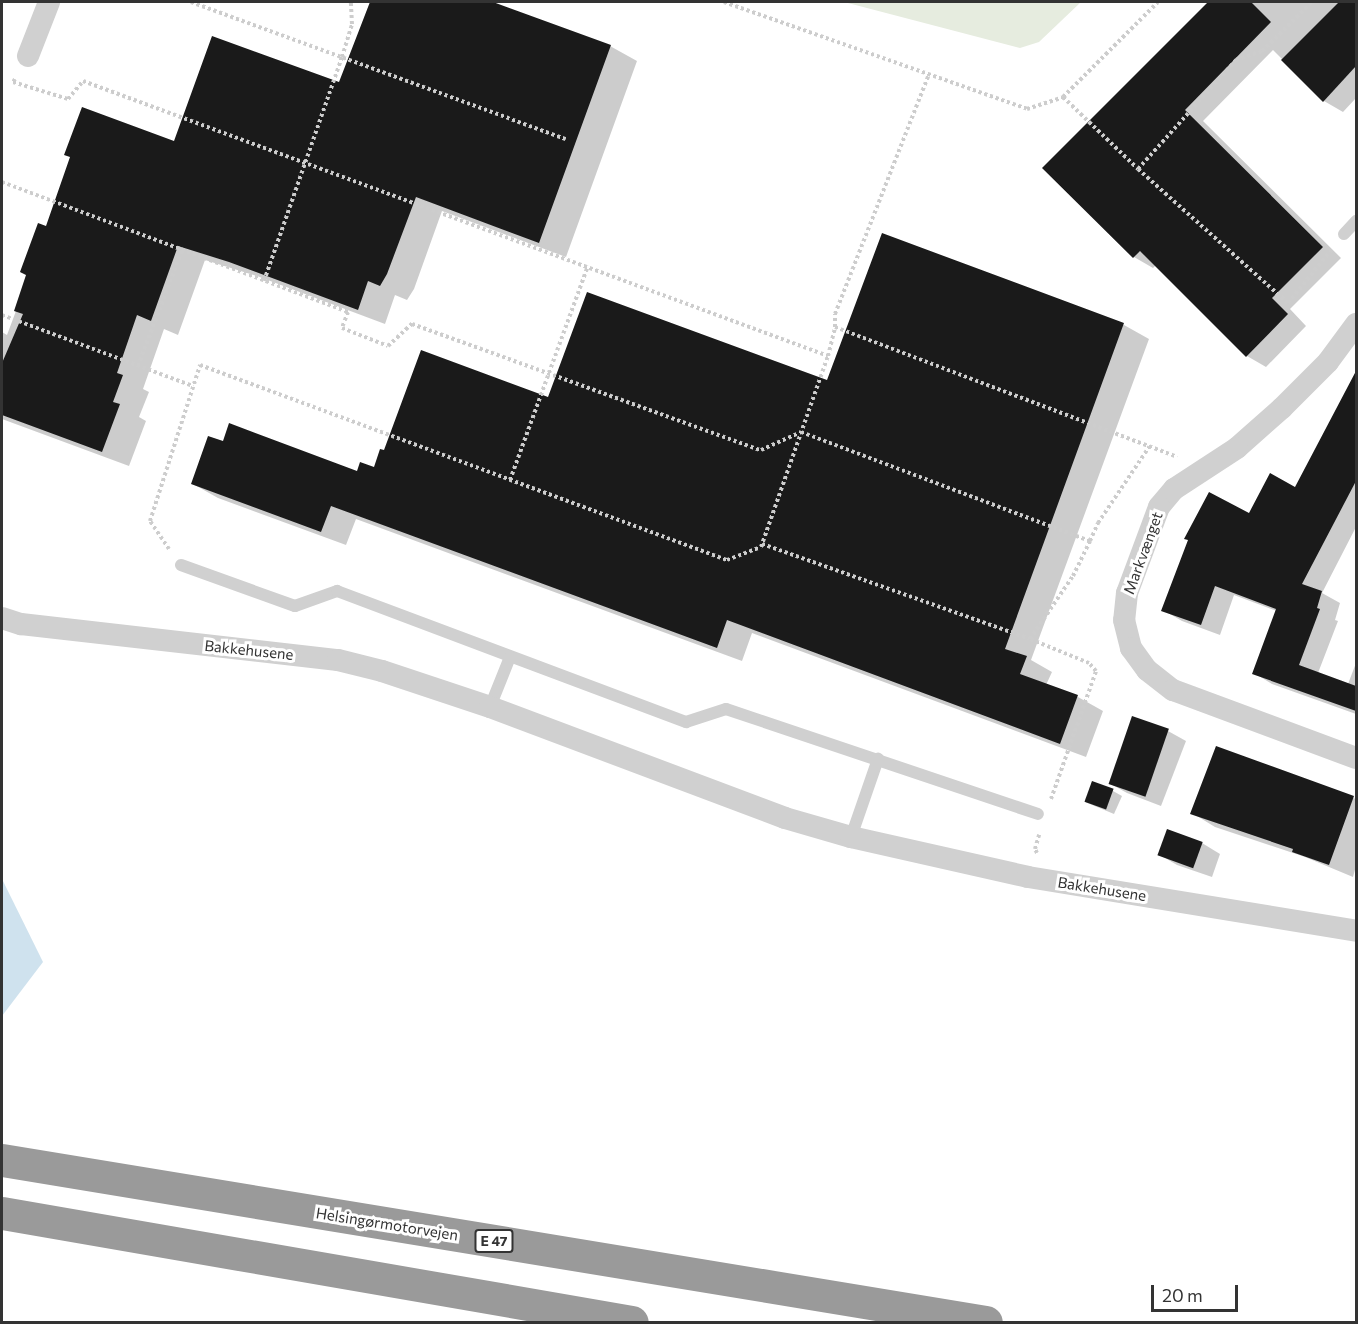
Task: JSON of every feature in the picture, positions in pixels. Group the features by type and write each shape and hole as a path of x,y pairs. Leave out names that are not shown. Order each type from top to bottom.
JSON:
{"highway":[{"name":"Helsingørmotorvejen","path":"2,1160 986,1323"},
{"path":"2,1213 632,1323"}],"street":[{"path":"28,56 49,2"},
{"name":"Markvænget","path":"1356,324 1328,362 1282,408 1237,448 1174,489 1159,507 1127,593 1124,620 1131,648 1147,670 1173,690 1356,758"},
{"name":"Bakkehusene","path":"2,618 21,624 338,660 382,671 490,707 785,818 850,837 1053,881 1356,931"}],"lane":[{"path":"1344,234 1356,221"},
{"path":"181,565 295,606 337,591 686,722 726,709 1038,814"},
{"path":"490,707 510,657"},
{"path":"850,837 878,759"}],"path":[{"path":"191,2 566,139"},
{"path":"264,281 342,57 352,24 351,2"},
{"path":"724,2 1027,109 1063,97 1158,2"},
{"path":"1138,169 1236,60 1262,51 1312,2"},
{"path":"181,565 150,521 200,365 727,560 761,547 828,356 835,327 835,314 929,74"},
{"path":"19,81 68,99 82,81 305,161 828,356"},
{"path":"1063,97 1138,169 1288,303 1344,234"},
{"path":"2,182 348,312 342,328 388,346 412,324 761,450 801,432 1090,542"},
{"path":"138,366 182,250"},
{"path":"510,480 588,266"},
{"path":"2,315 193,386"},
{"path":"835,327 1205,468"},
{"path":"1030,639 1073,576 1104,514 1149,447"},
{"path":"762,544 1030,639 1089,663 1096,671 1048,806"},
{"path":"1041,828 1035,849 1053,881"}],"shaded area":[{"path":"844,2 1081,2 1039,42 1020,48"}],"water":[{"path":"2,879 43,962 2,1016"}],"building":[{"path":"370,2 493,2 611,45 539,243 416,197 387,274 380,286 368,281 358,310 229,262 178,246 151,321 137,315 117,373 123,375 113,402 120,404 102,452 2,415 2,363 23,314 14,311 26,275 20,272 38,223 46,226 70,157 64,155 82,107 174,141 212,36 339,82"},
{"path":"1208,2 1251,2 1271,22 1185,110 1323,247 1272,298 1288,314 1246,357 1140,251 1133,258 1042,168"},
{"path":"1339,2 1356,2 1356,66 1323,102 1281,60"},
{"path":"882,233 1124,323 1005,649 1027,656 1020,674 1078,695 1060,744 727,620 717,648 331,506 321,532 191,484 208,436 223,441 229,423 357,471 360,462 374,467 380,449 384,450 421,350 548,397 587,292 827,380"},
{"path":"1356,371 1356,481 1302,584 1322,591 1317,608 1320,609 1299,665 1356,686 1356,711 1252,674 1276,609 1215,586 1201,625 1161,611 1188,540 1184,539 1209,492 1249,513 1270,473 1295,487"},
{"path":"1132,716 1169,729 1145,797 1109,784"},
{"path":"1216,746 1354,796 1329,865 1292,852 1293,849 1190,814"},
{"path":"1092,781 1114,789 1106,810 1084,802"},
{"path":"1167,829 1203,842 1193,868 1157,855"}]}
